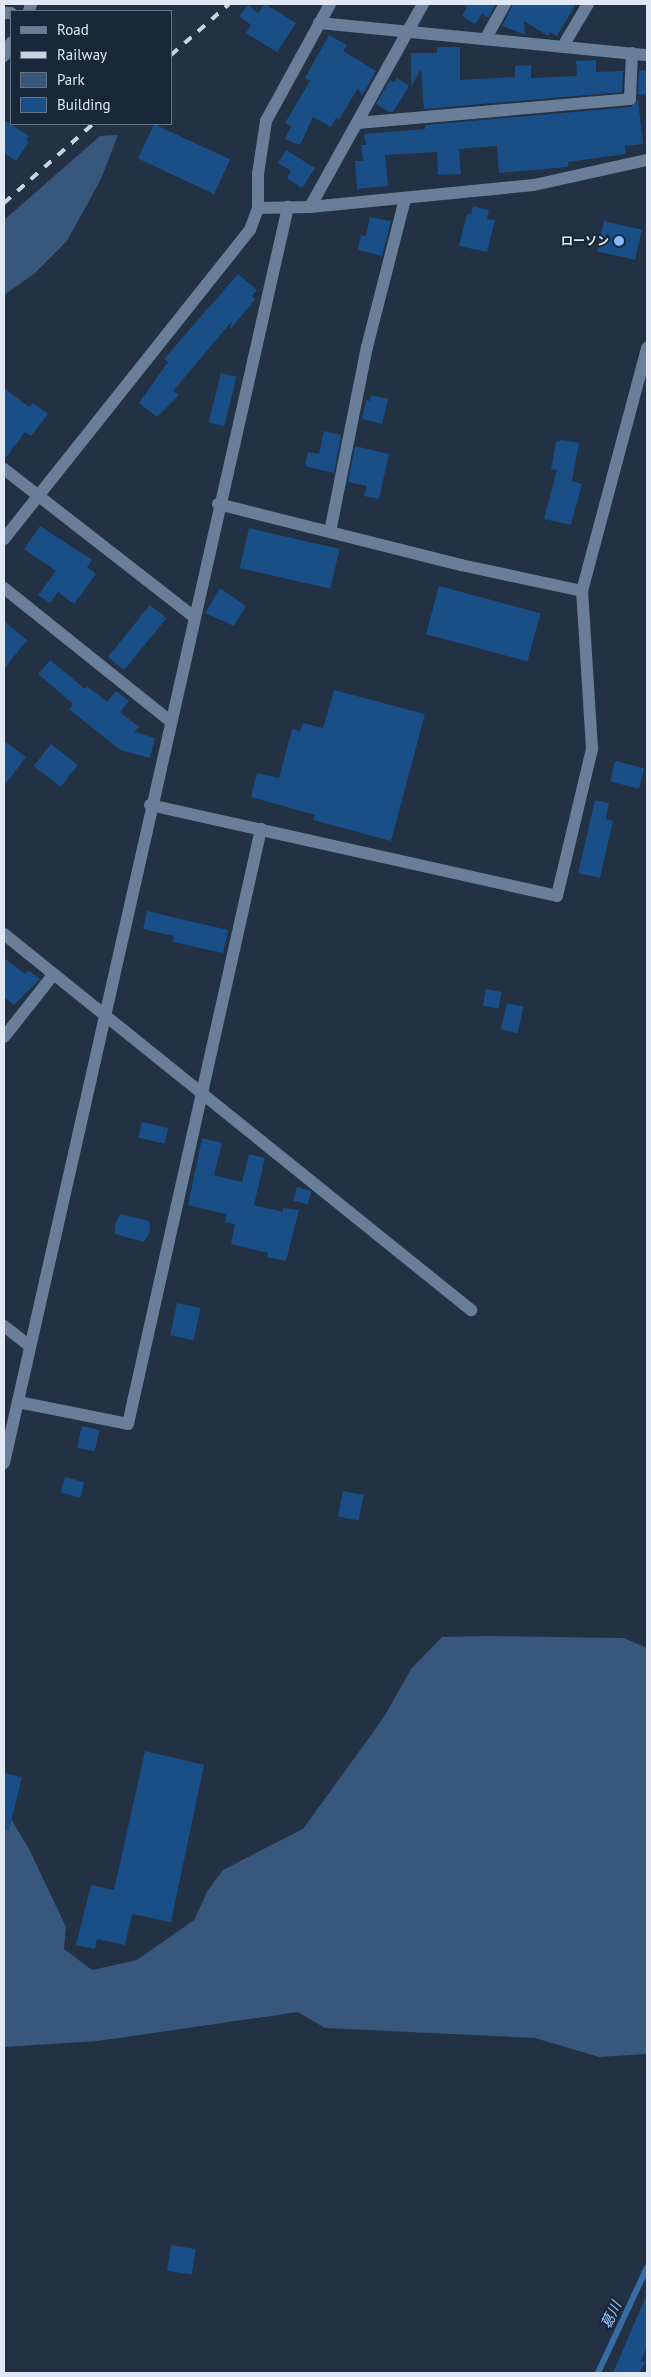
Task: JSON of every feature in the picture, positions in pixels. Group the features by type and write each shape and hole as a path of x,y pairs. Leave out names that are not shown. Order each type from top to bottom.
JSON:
{"street":[{"path":"4,539 250,230 258,208 258,174 266,121 330,4"},
{"path":"310,207 423,4"},
{"path":"486,38 505,4"},
{"path":"563,46 588,4"},
{"path":"319,23 647,55"},
{"path":"4,56 10,45"},
{"path":"357,123 630,98 632,53"},
{"path":"258,208 310,207 534,185 647,160"},
{"path":"330,532 367,347 405,199"},
{"path":"4,1463 218,504 288,207"},
{"path":"150,805 558,896 592,750 582,591 647,348"},
{"path":"4,469 194,616"},
{"path":"218,504 461,565 582,591"},
{"path":"4,588 170,721"},
{"path":"18,1402 128,1424 261,829"},
{"path":"4,934 103,1016 471,1310"},
{"path":"4,1037 54,974"},
{"path":"4,1326 30,1346"}],"green space":[{"path":"118,135 101,179 67,241 34,274 4,295 4,220 100,136"},
{"path":"442,1637 624,1638 647,1648 647,2054 599,2057 535,2038 325,2028 298,2012 98,2041 4,2047 4,1807 29,1849 66,1927 64,1949 92,1970 137,1960 194,1920 208,1890 223,1870 303,1829 384,1717 411,1669"}],"building":[{"path":"265,4 296,23 277,52 246,33 251,25 239,16 248,5 258,13"},
{"path":"463,4 496,4 488,18 482,14 475,24 462,16 467,6"},
{"path":"513,4 576,4 557,36 550,32 548,36 524,21 525,35 502,26"},
{"path":"329,35 347,45 343,51 376,71 362,96 358,88 339,120 336,118 331,127 313,117 300,145 285,139 291,126 285,123 310,81 305,78"},
{"path":"437,47 460,47 460,80 515,77 515,66 531,65 531,78 577,76 576,61 596,60 596,72 623,71 622,92 424,109 421,69 411,87 411,53 437,53"},
{"path":"647,70 647,94 638,95 639,71"},
{"path":"397,78 409,86 393,112 389,112 376,104 390,80 394,82"},
{"path":"638,100 643,144 625,146 626,154 568,162 568,167 499,173 497,146 459,149 461,174 438,175 437,152 385,155 388,186 357,189 355,161 363,161 361,145 366,145 364,134 425,129 425,125 631,107"},
{"path":"4,120 29,136 26,140 29,142 16,161 4,153"},
{"path":"154,125 230,159 214,194 138,158"},
{"path":"286,150 315,168 302,188 287,178 291,171 278,163"},
{"path":"473,206 489,210 487,219 495,220 487,252 459,246 467,214 471,215"},
{"path":"370,217 391,221 382,256 358,250 361,235 366,236"},
{"name":"ローソン","path":"604,221 642,230 635,260 597,251"},
{"path":"238,274 257,290 252,296 255,299 230,330 232,321 173,391 179,395 157,417 139,403 168,362 164,359"},
{"path":"221,373 237,377 224,426 209,422"},
{"path":"4,388 29,407 33,403 48,414 31,436 25,432 4,460"},
{"path":"371,395 388,399 382,424 362,419 366,400 370,401"},
{"path":"324,431 341,435 334,473 305,466 308,452 319,454"},
{"path":"562,440 579,443 572,481 582,484 571,525 544,519 557,470 551,469 556,442"},
{"path":"355,446 389,454 379,499 364,496 367,486 348,482"},
{"path":"40,526 92,560 87,567 96,574 74,604 58,592 50,603 38,595 56,571 24,549"},
{"path":"249,528 340,549 330,589 240,568"},
{"path":"439,586 540,613 527,661 426,634"},
{"path":"220,588 246,606 234,626 205,613"},
{"path":"150,605 166,618 124,670 108,657"},
{"path":"4,621 27,640 4,669"},
{"path":"50,660 85,689 87,686 107,702 116,691 129,701 120,712 139,727 134,732 155,738 150,758 120,750 69,709 73,704 38,674"},
{"path":"334,690 425,714 391,841 313,820 315,815 251,797 257,773 279,778 292,729 300,731 303,723 323,728"},
{"path":"4,741 26,757 4,786"},
{"path":"51,744 78,765 61,787 34,766"},
{"path":"615,761 644,768 639,789 610,781"},
{"path":"595,800 609,803 606,819 613,821 600,878 578,873"},
{"path":"147,911 228,930 223,953 173,942 174,936 143,929"},
{"path":"4,958 25,974 28,970 40,979 14,1005 4,997"},
{"path":"486,989 502,992 498,1009 483,1006"},
{"path":"507,1003 524,1007 517,1033 501,1029"},
{"path":"142,1122 168,1128 165,1144 138,1138"},
{"path":"202,1138 222,1143 214,1175 242,1182 249,1154 265,1158 254,1205 283,1212 283,1208 299,1210 286,1261 267,1257 268,1253 231,1244 235,1224 225,1222 226,1214 188,1205"},
{"path":"297,1187 311,1191 308,1205 293,1200"},
{"path":"120,1214 149,1221 150,1232 144,1242 115,1234 115,1224"},
{"path":"177,1303 200,1308 194,1340 170,1335"},
{"path":"82,1426 100,1430 95,1451 77,1447"},
{"path":"65,1477 84,1482 80,1498 61,1492"},
{"path":"343,1491 364,1495 359,1521 338,1517"},
{"path":"145,1751 204,1765 171,1922 132,1914 125,1945 97,1939 95,1949 76,1945 91,1885 114,1890"},
{"path":"4,1773 22,1777 9,1830 4,1830"},
{"path":"171,2245 196,2249 192,2275 167,2271"},
{"path":"647,2294 647,2346 641,2361 645,2362 640,2373 613,2373"}],"waterway":[{"name":"葛川","path":"598,2373 647,2268"}],"railway":[{"path":"172,54 229,4"},
{"path":"4,203 92,125"}],"place":[{"name":"ローソン","path":"619,241"}]}
